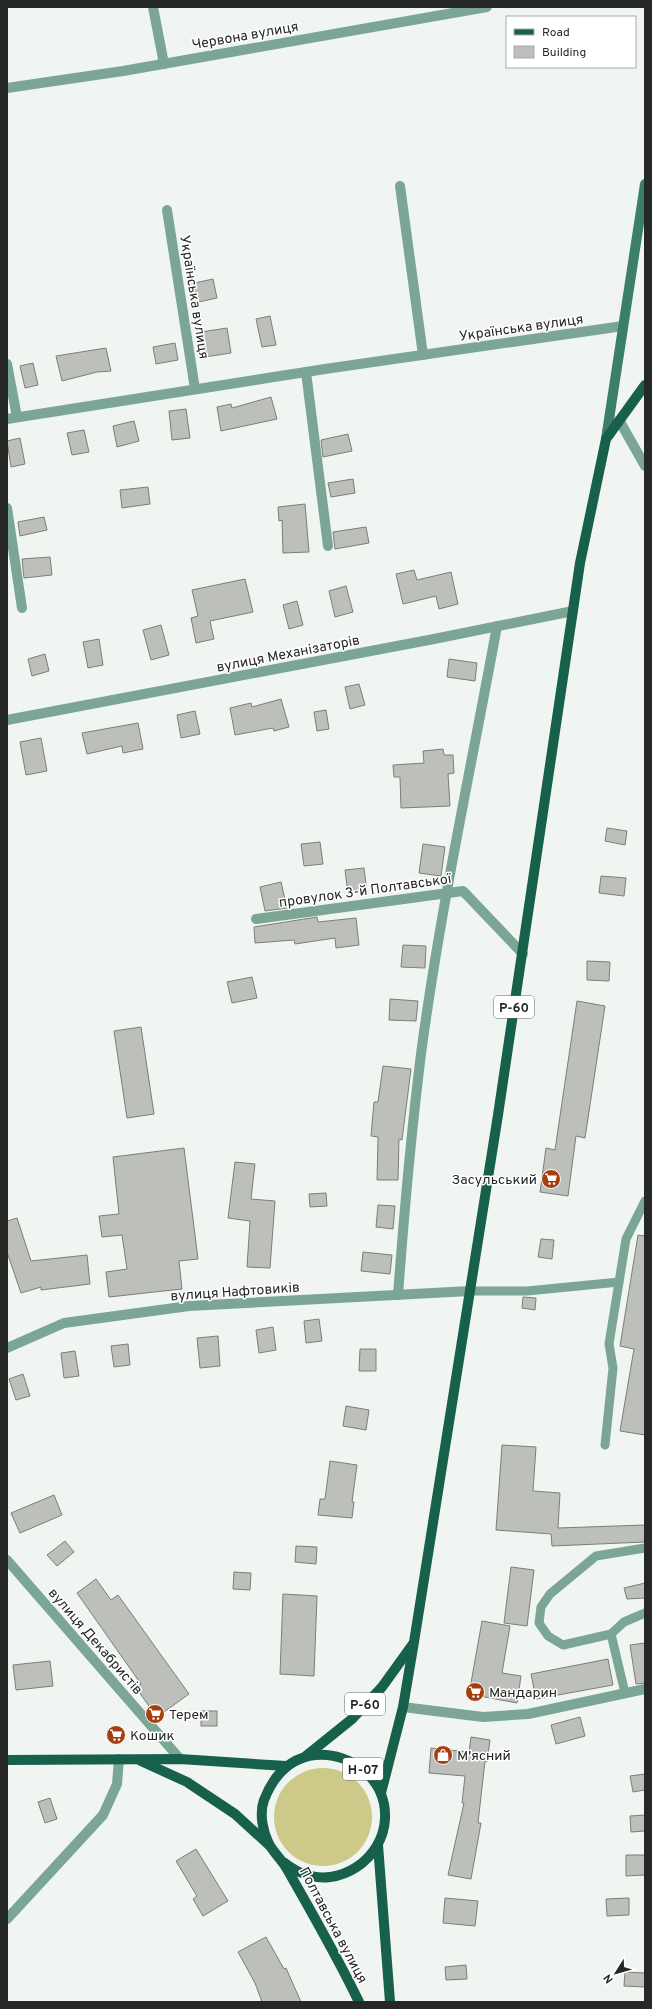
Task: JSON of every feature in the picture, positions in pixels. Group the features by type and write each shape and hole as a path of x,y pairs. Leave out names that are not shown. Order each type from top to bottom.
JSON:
{"main road":[{"path":"606,439 645,184"},
{"name":"Р-60","path":"381,1793 403,1707 414,1642 523,954 580,563 606,439 645,385"},
{"name":"Р-60","path":"306,1756 352,1719 382,1687 414,1642"},
{"name":"Н-07","path":"137,1760 187,1782 235,1814 270,1845 283,1862 302,1874 324,1877 345,1873 364,1862 378,1845 385,1820 381,1793 369,1774 351,1760 329,1754 306,1756 286,1766 271,1782 263,1803 262,1824 270,1845"},
{"name":"Н-07","path":"7,1760 180,1759 286,1766"},
{"name":"Полтавська вулиця","path":"378,1845 390,2002"},
{"name":"Полтавська вулиця","path":"283,1862 343,1967 359,2002"}],"street":[{"path":"153,7 164,64"},
{"name":"Червона вулиця","path":"7,86 164,64 487,7"},
{"path":"400,186 423,355"},
{"name":"Українська вулиця","path":"167,210 195,390"},
{"name":"Українська вулиця","path":"7,419 306,372 623,326"},
{"path":"7,364 17,417"},
{"path":"306,372 328,546"},
{"path":"619,420 645,466"},
{"path":"7,508 22,608"},
{"name":"вулиця Механізаторів","path":"7,720 573,611"},
{"path":"398,1294 404,1209 422,1054 448,893 498,626"},
{"name":"провулок 3-й Полтавської","path":"256,919 463,891 523,954"},
{"name":"вулиця Нафтовиків","path":"7,1348 64,1323 189,1306 470,1291"},
{"name":"вулиця Декабристів","path":"7,1560 180,1759"},
{"path":"403,1707 484,1717 528,1714 645,1689"},
{"path":"7,1918 103,1815 117,1784 119,1759"}],"lane":[{"path":"605,1445 613,1368 609,1344 619,1282 626,1239 644,1205"},
{"path":"470,1291 527,1291 619,1282"},
{"path":"645,1548 596,1556 550,1594 541,1608 539,1623 548,1636 563,1645 611,1634 624,1622 645,1613"},
{"path":"611,1634 625,1694"}],"shaded area":[{"path":"313,1768 333,1768 342,1771 358,1782 369,1798 372,1807 372,1827 369,1836 358,1852 342,1863 333,1866 313,1866 296,1858 288,1852 282,1844 274,1827 274,1807 282,1790 288,1782 296,1776"}],"building":[{"path":"213,279 217,298 194,303 190,284"},
{"path":"270,316 276,345 262,347 256,319"},
{"path":"227,328 231,353 205,357 201,332"},
{"path":"175,343 178,360 156,364 153,347"},
{"path":"106,348 111,371 97,372 62,381 56,356"},
{"path":"33,363 38,385 25,388 20,366"},
{"path":"271,397 277,419 221,431 217,407 231,404 232,408"},
{"path":"186,409 190,438 172,440 169,411"},
{"path":"134,421 139,441 117,447 113,426"},
{"path":"84,430 89,452 72,455 67,433"},
{"path":"348,434 352,451 323,457 321,440"},
{"path":"20,438 25,464 11,467 7,441"},
{"path":"353,479 355,493 331,497 328,483"},
{"path":"148,487 150,504 122,508 120,490"},
{"path":"305,504 309,552 283,553 282,520 279,521 278,507"},
{"path":"44,517 47,530 20,536 18,522"},
{"path":"366,527 369,543 335,549 333,532"},
{"path":"50,557 52,575 24,578 22,559"},
{"path":"414,570 417,580 451,572 458,604 439,609 436,596 403,604 396,574"},
{"path":"245,579 253,612 210,621 214,639 196,643 191,618 198,616 192,590"},
{"path":"346,586 353,612 335,617 329,591"},
{"path":"297,601 303,625 289,629 283,605"},
{"path":"161,625 169,655 151,660 143,630"},
{"path":"99,639 103,665 88,668 83,642"},
{"path":"45,654 49,671 32,676 28,659"},
{"path":"449,659 477,663 475,681 447,677"},
{"path":"359,684 365,705 350,709 345,687"},
{"path":"281,699 289,727 274,731 273,728 235,735 230,708 251,703 252,707"},
{"path":"326,710 329,729 317,731 314,712"},
{"path":"195,711 200,734 181,738 177,715"},
{"path":"138,723 143,749 123,753 122,746 87,754 82,733"},
{"path":"41,738 47,771 26,775 20,742"},
{"path":"443,749 444,755 453,755 454,773 448,774 450,806 401,808 400,777 394,777 393,765 424,763 423,751"},
{"path":"607,828 627,831 625,845 605,841"},
{"path":"320,842 323,864 304,866 301,844"},
{"path":"423,844 445,847 441,876 419,873"},
{"path":"364,868 367,892 348,894 345,870"},
{"path":"601,876 626,878 624,896 599,893"},
{"path":"281,882 287,908 265,911 260,887"},
{"path":"317,917 318,922 356,918 359,945 336,948 335,938 295,944 294,940 255,943 254,927"},
{"path":"403,945 426,946 425,968 401,967"},
{"path":"587,961 610,962 609,981 587,980"},
{"path":"252,977 257,998 232,1003 227,982"},
{"path":"390,999 418,1001 416,1021 389,1020"},
{"path":"577,1001 605,1006 585,1138 576,1136 568,1196 540,1192 546,1148 555,1150"},
{"path":"141,1027 154,1114 127,1118 114,1031"},
{"path":"383,1066 411,1069 402,1140 399,1139 398,1180 377,1180 378,1137 371,1136 374,1102 378,1102"},
{"path":"184,1148 198,1259 179,1261 182,1289 109,1297 106,1272 127,1269 122,1235 102,1237 99,1216 119,1214 113,1157"},
{"path":"235,1162 255,1164 251,1199 275,1201 270,1268 247,1267 250,1221 228,1218"},
{"path":"326,1193 327,1206 310,1207 309,1194"},
{"path":"378,1205 395,1206 393,1229 376,1227"},
{"path":"17,1218 31,1261 87,1255 90,1284 41,1290 41,1287 21,1293 7,1252 7,1221"},
{"path":"638,1235 645,1236 645,1435 620,1431 634,1349 620,1346"},
{"path":"541,1239 554,1240 552,1259 538,1257"},
{"path":"363,1252 392,1255 390,1274 361,1271"},
{"path":"523,1297 536,1298 535,1310 522,1308"},
{"path":"319,1319 322,1341 306,1343 304,1321"},
{"path":"273,1327 276,1350 259,1353 256,1330"},
{"path":"218,1336 220,1366 200,1368 197,1338"},
{"path":"128,1344 130,1365 114,1367 111,1346"},
{"path":"360,1349 376,1349 376,1371 359,1371"},
{"path":"75,1351 79,1376 64,1378 61,1353"},
{"path":"23,1374 30,1396 16,1400 9,1379"},
{"path":"346,1406 369,1410 366,1430 343,1426"},
{"path":"502,1445 536,1447 533,1491 560,1493 558,1528 645,1525 645,1542 552,1546 551,1534 496,1530"},
{"path":"330,1461 357,1465 352,1502 354,1502 352,1518 318,1515 320,1499 325,1499"},
{"path":"54,1495 62,1515 20,1533 11,1513"},
{"path":"65,1541 74,1552 57,1566 47,1555"},
{"path":"296,1546 317,1547 316,1564 295,1562"},
{"path":"511,1567 534,1570 527,1626 504,1623"},
{"path":"234,1572 251,1573 250,1590 233,1589"},
{"path":"96,1579 111,1600 118,1595 189,1694 157,1717 136,1688 141,1684 77,1593"},
{"path":"645,1583 645,1598 627,1599 624,1588"},
{"path":"283,1594 317,1596 314,1676 280,1674"},
{"path":"482,1621 510,1626 502,1673 521,1676 517,1703 469,1694"},
{"path":"645,1643 645,1683 636,1684 630,1645"},
{"path":"608,1659 613,1685 536,1699 531,1674"},
{"path":"50,1661 53,1686 16,1690 13,1665"},
{"path":"201,1711 217,1711 217,1726 201,1726"},
{"path":"580,1717 585,1736 556,1744 551,1725"},
{"path":"471,1737 490,1740 487,1762 485,1761 478,1823 481,1823 471,1879 448,1875 464,1803 462,1803 465,1776 429,1773 431,1748 469,1752"},
{"path":"645,1774 645,1790 633,1792 630,1776"},
{"path":"50,1798 57,1819 45,1823 38,1802"},
{"path":"645,1815 645,1831 631,1832 630,1816"},
{"path":"196,1849 228,1901 203,1916 193,1899 197,1896 176,1861"},
{"path":"626,1855 645,1855 645,1875 626,1876"},
{"path":"445,1898 478,1901 475,1926 443,1923"},
{"path":"629,1898 629,1915 607,1916 606,1899"},
{"path":"266,1937 284,1969 286,1968 301,2002 262,2002 255,1983 238,1952"},
{"path":"466,1965 467,1979 446,1980 445,1967"},
{"path":"625,1972 645,1973 645,1987 624,1986"}],"place":[{"name":"Засульський","path":"551,1179"},
{"name":"Мандарин","path":"475,1692"},
{"name":"Терем","path":"155,1714"},
{"name":"Кошик","path":"116,1735"},
{"name":"М'ясний","path":"443,1755"}]}
